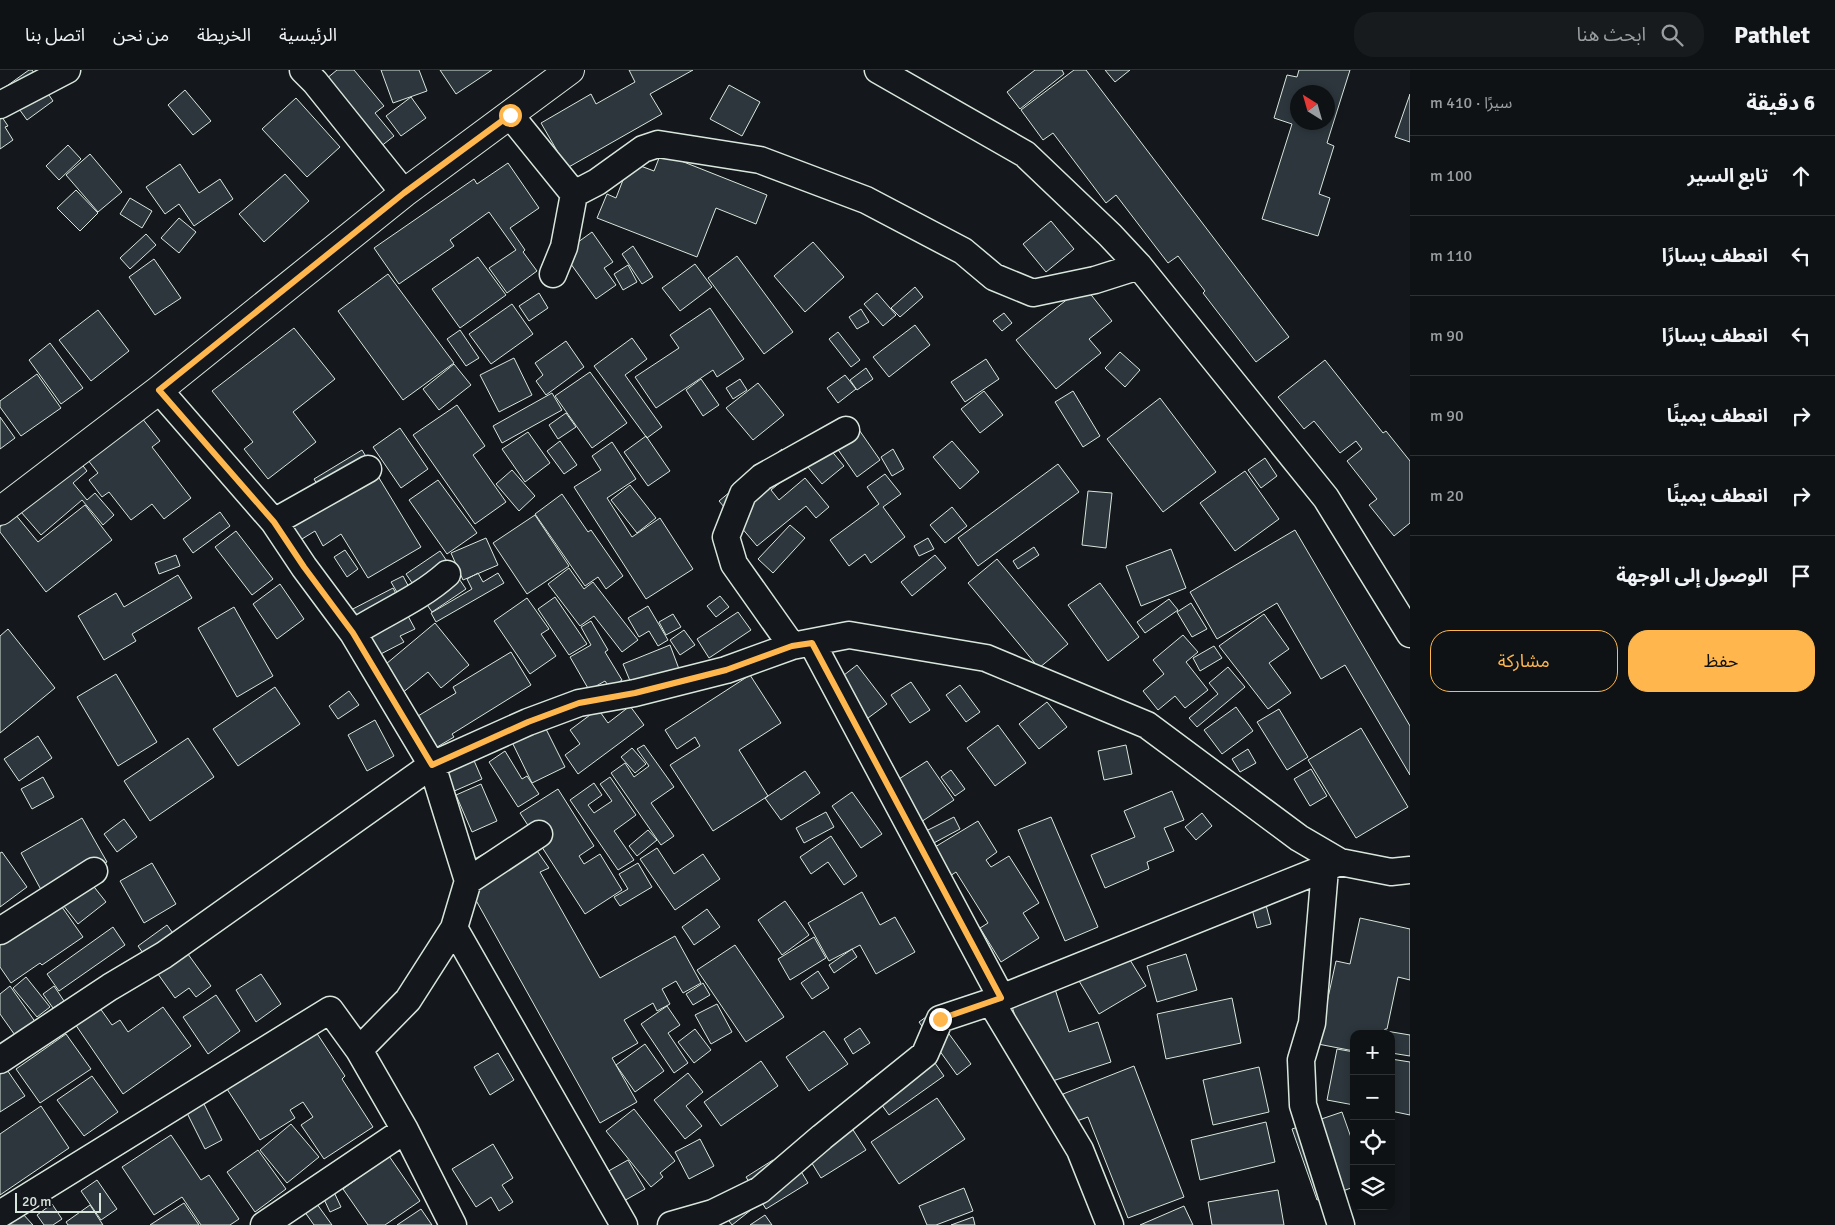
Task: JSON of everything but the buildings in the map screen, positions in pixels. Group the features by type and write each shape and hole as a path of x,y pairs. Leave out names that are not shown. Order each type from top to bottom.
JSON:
{"main road":[{"path":"0,511 159,390 404,193 570,70"}],"street":[{"path":"0,105 67,70"},
{"path":"303,70 315,82 404,193"},
{"path":"878,70 1025,154 1110,235 1139,266 1326,498 1410,634"},
{"path":"510,115 574,194 564,247 553,274"},
{"path":"574,194 598,182 643,149 658,144 760,160 866,200 963,251 994,277 1033,293 1095,280 1139,266"},
{"path":"159,390 274,522 304,567 353,633 432,765 468,882 454,928 408,1000 359,1050"},
{"path":"846,430 762,477 743,494 726,536 734,564 802,645 1080,1150 1110,1225"},
{"path":"274,522 368,469"},
{"path":"353,633 425,591 446,574"},
{"path":"0,1060 110,987 164,955 432,765 528,722 579,703 635,693 726,670 802,645 849,635 986,658 1147,725 1299,838 1332,865"},
{"path":"468,882 539,834"},
{"path":"1332,865 1312,1023 1301,1060 1303,1105 1341,1225"},
{"path":"671,1225 713,1213 760,1190 925,1054 940,1019 996,1000 1332,865 1391,872 1410,870"},
{"path":"0,931 94,871"},
{"path":"454,928 624,1225"},
{"path":"0,1214 330,1010 359,1050 405,1130 453,1225"},
{"path":"264,1225 405,1130"}],"route":[{"path":"510,115 404,193 159,390 274,522 304,567 353,633 432,765 528,722 579,703 635,693 726,670 792,646 812,643 1001,998 940,1019"}]}
